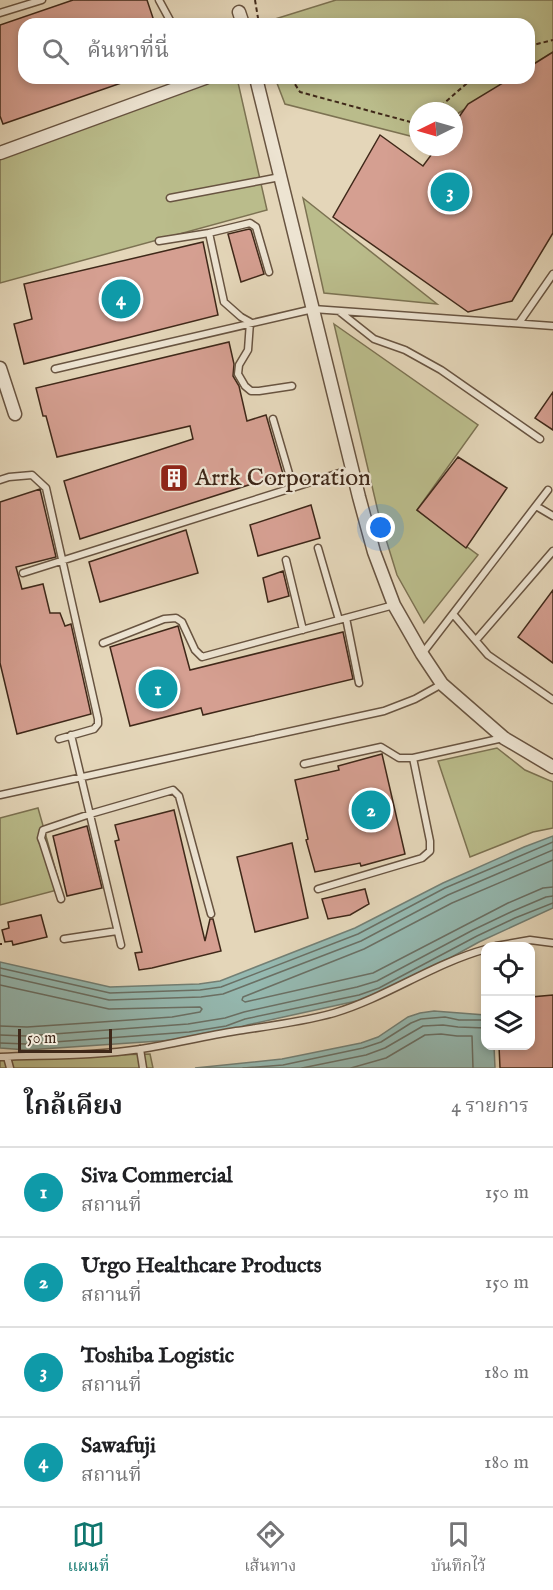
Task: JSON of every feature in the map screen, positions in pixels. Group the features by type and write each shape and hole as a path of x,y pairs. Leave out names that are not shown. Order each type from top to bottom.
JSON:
{"street":[{"path":"0,153 189,84"},
{"path":"258,84 352,469 374,552 394,605 442,684 504,738 553,767"},
{"path":"0,368 15,414"}],"lane":[{"path":"0,13 42,0"},
{"path":"159,0 169,18"},
{"path":"170,198 281,177"},
{"path":"159,241 209,233 250,223 256,227 269,272"},
{"path":"209,233 224,302 250,322"},
{"path":"519,323 553,274"},
{"path":"55,369 313,309 553,326"},
{"path":"339,311 374,339 405,350 441,370 540,439"},
{"path":"250,322 249,350 238,365 238,374 245,386 251,391 292,386"},
{"path":"273,419 293,488"},
{"path":"23,573 352,469"},
{"path":"0,480 32,475 46,488 98,719 98,724 94,729 59,739"},
{"path":"422,654 548,490"},
{"path":"536,506 553,516"},
{"path":"318,548 342,619 359,683"},
{"path":"477,639 553,551"},
{"path":"286,560 303,630"},
{"path":"103,643 164,619 176,618 182,622 195,650 202,657 394,605"},
{"path":"453,614 477,639 488,655 553,700"},
{"path":"0,795 384,711 415,699 442,684"},
{"path":"71,735 121,945"},
{"path":"304,764 381,747 399,758 413,758 504,738"},
{"path":"318,889 422,858 430,851 413,758"},
{"path":"61,899 43,843 44,830 167,791 177,792 211,914"},
{"path":"64,939 117,931"},
{"path":"524,942 530,940 553,943"},
{"path":"10,1068 4,1057 90,1054 140,1049 335,1013 384,993 460,956 481,950"},
{"path":"140,1049 143,1068"}],"path":[{"path":"255,0 259,18"},
{"path":"535,44 553,40"},
{"path":"295,84 300,92 409,122"},
{"path":"445,102 466,84"}],"green space":[{"path":"336,0 553,0 553,56 550,54 535,63 535,18 278,18"},
{"path":"189,84 238,84 267,210 0,283 0,153"},
{"path":"277,84 504,84 463,110 463,102 409,102 409,136 285,104"},
{"path":"303,198 437,304 324,293"},
{"path":"334,324 478,425 417,510 478,555 424,623 397,575 380,520"},
{"path":"497,748 525,770 553,782 553,828 533,832 470,857 438,761"},
{"path":"38,808 61,889 0,905 0,818"},
{"path":"150,1054 153,1068 0,1068 0,1058"}],"water":[{"path":"553,836 553,908 479,942 419,975 361,1000 247,1025 227,1032 174,1040 27,1050 0,1048 0,962 110,987 199,984 220,981 355,928 443,883"},
{"path":"434,1011 481,1015 481,1050 494,1050 495,1068 195,1068 282,1059 361,1043 378,1037 408,1017"}],"building":[{"path":"73,0 147,0 153,18 20,18"},
{"path":"18,19 18,84 118,84 3,124 0,116 0,25"},
{"path":"553,52 553,233 512,301 468,312 333,217 380,135 423,166 430,156 463,156 463,111 468,104 501,84 535,84 535,63"},
{"path":"249,229 264,274 241,282 228,234"},
{"path":"203,242 218,315 24,364 14,324 32,319 24,284"},
{"path":"229,342 234,364 233,376 239,386 247,421 266,415 283,474 80,539 64,481 193,439 190,426 57,457 36,388"},
{"path":"553,392 553,430 535,418"},
{"path":"458,457 507,488 466,548 417,510"},
{"path":"40,489 56,557 16,567 22,589 43,584 50,613 60,613 65,626 71,624 91,714 17,734 0,663 0,502"},
{"name":"Arrk Corporation","path":"311,505 320,538 258,556 250,525"},
{"name":"Arrk Corporation","path":"186,530 198,573 100,602 89,562"},
{"path":"283,571 289,596 268,602 263,578"},
{"path":"553,590 553,663 518,637"},
{"path":"178,626 190,670 343,632 353,679 203,715 201,708 130,726 110,647"},
{"path":"382,754 405,854 361,866 360,863 315,872 306,840 308,839 295,780 339,770 338,766"},
{"path":"174,810 205,941 210,919 213,919 221,951 139,970 135,953 142,952 115,841 119,840 115,825"},
{"path":"87,826 102,888 67,896 53,836"},
{"path":"292,843 308,918 255,932 237,857"},
{"path":"365,889 369,904 350,915 328,919 322,899"},
{"path":"41,915 47,937 13,945 12,941 5,942 2,930 9,928 8,922"},
{"path":"553,995 553,1068 500,1068 499,1050 535,1050 535,997"}],"place":[{"name":"Toshiba Logistic","path":"450,192"},
{"name":"Sawafuji","path":"121,299"},
{"name":"Arrk Corporation","path":"174,478"},
{"name":"Siva Commercial","path":"158,689"},
{"name":"Urgo Healthcare Products","path":"371,810"}]}
